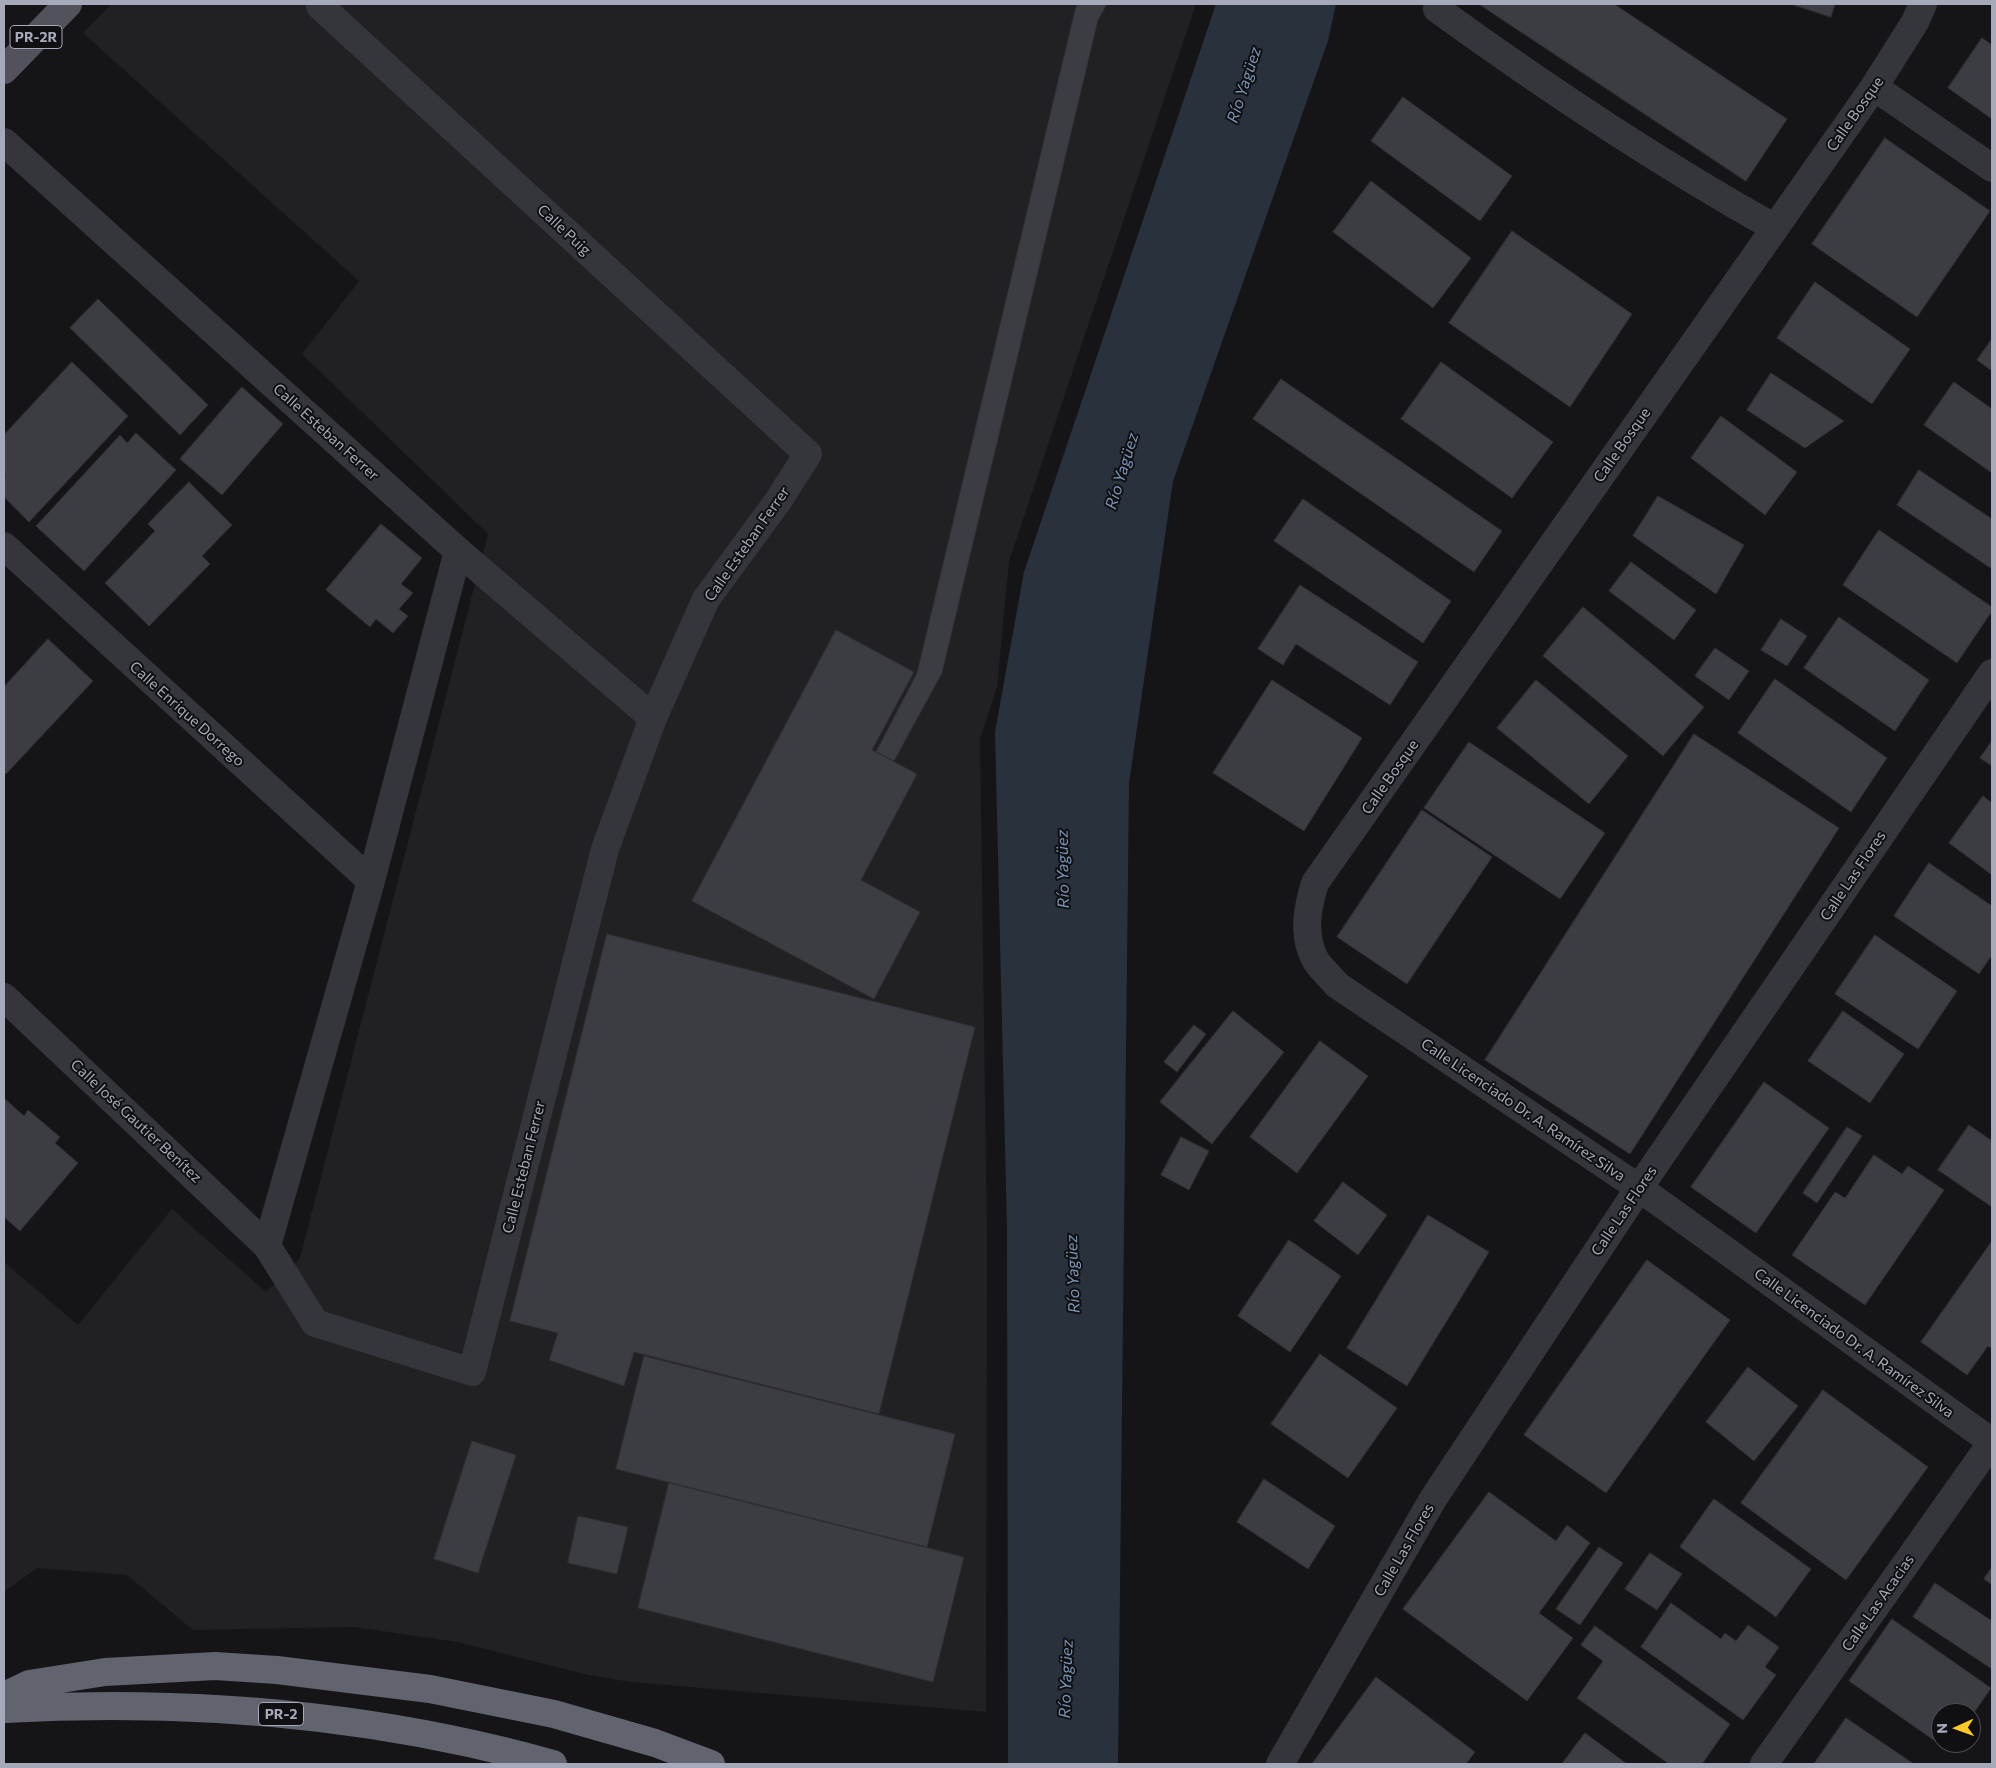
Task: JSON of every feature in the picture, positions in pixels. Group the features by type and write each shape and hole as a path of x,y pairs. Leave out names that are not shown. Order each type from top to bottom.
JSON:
{"highway":[{"path":"4,1696 30,1684 105,1672 215,1666 277,1670 430,1689 554,1714 655,1743 711,1764"},
{"name":"PR-2","path":"4,1709 52,1706 188,1707 307,1716 447,1738 554,1764"}],"main road":[{"name":"PR-2R","path":"4,70 68,4"}],"street":[{"name":"Calle Bosque","path":"1315,883 1874,87 1915,22 1924,4"},
{"name":"Calle Puig","path":"320,6 808,454"},
{"path":"1437,9 1523,72 1654,158 1774,228"},
{"path":"1874,87 1992,168"},
{"name":"Calle Esteban Ferrer","path":"4,142 458,551 653,718"},
{"name":"Calle Esteban Ferrer","path":"267,1246 315,1323 472,1372 605,849 653,718 706,599 778,501 808,454"},
{"name":"Calle Enrique Dorrego","path":"4,546 371,881"},
{"path":"267,1246 371,881 458,551"},
{"name":"Calle Las Flores","path":"1280,1764 1433,1499 1639,1188 1992,673"},
{"name":"Calle Licenciado Dr. A. Ramírez Silva","path":"1315,883 1307,908 1307,934 1316,960 1337,985 1639,1188 1992,1442"},
{"name":"Calle José Gautier Benítez","path":"4,997 267,1246"},
{"name":"Calle Las Acacias","path":"1764,1764 1992,1442"}],"shaded area":[{"path":"111,4 1196,4 1009,561 997,687 980,739 987,1237 986,1712 631,1682 588,1675 458,1642 354,1627 193,1630 127,1575 37,1568 4,1592 4,1262 78,1325 172,1209 266,1292 300,1258 488,534 302,354 359,281 83,33"}],"water":[{"name":"Río Yagüez","path":"1216,4 1336,4 1328,41 1173,481 1129,783 1118,1764 1008,1764 1007,1228 995,732 1024,572"}],"building":[{"path":"1078,4 1107,4 1098,20 942,673 894,761 876,752 917,673 1075,10"},
{"path":"1479,4 1614,4 1787,119 1746,181"},
{"path":"1791,4 1835,4 1831,17"},
{"path":"1982,38 1992,45 1992,119 1948,88"},
{"path":"1403,97 1512,176 1480,221 1371,141"},
{"path":"1885,138 1990,211 1917,317 1812,244"},
{"path":"1371,181 1471,258 1433,308 1333,232"},
{"path":"1512,231 1632,314 1570,407 1449,323"},
{"path":"1815,282 1910,349 1872,404 1777,338"},
{"path":"98,299 208,405 180,435 70,328"},
{"path":"1992,339 1992,371 1977,360"},
{"path":"72,362 128,416 29,522 4,497 4,478 6,476 4,475 4,435"},
{"path":"1441,362 1553,442 1512,498 1401,419"},
{"path":"1771,373 1844,421 1805,448 1747,410"},
{"path":"1281,379 1502,531 1474,572 1253,419"},
{"path":"1954,382 1992,409 1992,473 1924,425"},
{"path":"242,387 283,424 222,495 180,459"},
{"path":"1721,416 1797,472 1765,515 1691,458"},
{"path":"136,433 176,470 84,571 36,526 120,435 127,443"},
{"path":"1919,470 1992,519 1992,569 1897,505"},
{"path":"189,482 232,525 202,556 210,564 149,626 105,583 155,531 148,524"},
{"path":"1658,496 1744,545 1716,594 1633,536"},
{"path":"1303,499 1451,601 1423,643 1274,541"},
{"path":"381,524 422,558 401,584 413,593 399,609 408,616 393,633 376,619 370,627 326,590"},
{"path":"1879,530 1992,607 1992,611 1957,663 1843,585"},
{"path":"1631,562 1696,610 1674,640 1609,591"},
{"path":"1300,585 1418,662 1390,705 1296,644 1283,665 1258,649"},
{"path":"1583,607 1704,707 1663,756 1543,656"},
{"path":"1839,617 1929,680 1895,731 1804,668"},
{"path":"1781,619 1807,636 1787,666 1761,650"},
{"path":"836,630 914,672 872,750 917,774 861,880 920,912 874,999 692,901"},
{"path":"48,639 93,681 6,774 4,772 4,687"},
{"path":"1715,648 1749,671 1729,700 1695,676"},
{"path":"1775,679 1887,758 1851,812 1738,733"},
{"path":"1272,680 1362,738 1304,831 1213,773"},
{"path":"1536,680 1628,756 1589,804 1497,728"},
{"path":"1694,734 1839,828 1630,1154 1485,1060"},
{"path":"1992,741 1992,766 1980,758"},
{"path":"1469,742 1605,833 1560,899 1424,808"},
{"path":"1983,796 1992,803 1992,875 1949,843"},
{"path":"1422,810 1492,857 1407,984 1337,937"},
{"path":"1929,863 1992,906 1992,955 1979,974 1894,916"},
{"path":"607,934 975,1027 879,1414 634,1352 624,1386 549,1360 558,1333 510,1321"},
{"path":"1875,935 1957,991 1918,1049 1835,994"},
{"path":"1233,1011 1284,1052 1212,1144 1160,1102"},
{"path":"1843,1011 1904,1054 1870,1103 1808,1061"},
{"path":"1194,1025 1206,1034 1177,1072 1164,1062"},
{"path":"1320,1041 1368,1076 1297,1173 1250,1137"},
{"path":"1764,1082 1829,1128 1756,1233 1691,1187"},
{"path":"4,1098 24,1116 28,1110 60,1137 55,1143 78,1163 20,1231 4,1217"},
{"path":"1969,1125 1992,1141 1992,1207 1938,1170"},
{"path":"1847,1127 1862,1136 1817,1203 1803,1193"},
{"path":"1181,1137 1209,1151 1189,1190 1161,1175"},
{"path":"1874,1155 1902,1174 1908,1166 1944,1190 1865,1305 1792,1255 1835,1192 1845,1198"},
{"path":"1343,1182 1387,1215 1358,1255 1314,1221"},
{"path":"1428,1215 1489,1252 1407,1386 1347,1348"},
{"path":"1289,1240 1341,1276 1290,1352 1238,1316"},
{"path":"1992,1241 1992,1349 1988,1346 1967,1375 1921,1342"},
{"path":"1647,1260 1730,1320 1606,1493 1524,1435"},
{"path":"1320,1354 1397,1408 1348,1478 1271,1424"},
{"path":"644,1356 955,1434 927,1547 616,1469"},
{"path":"1748,1367 1798,1406 1754,1461 1706,1422"},
{"path":"1823,1390 1928,1467 1846,1580 1741,1503"},
{"path":"472,1441 516,1455 478,1573 434,1559"},
{"path":"1264,1479 1335,1526 1308,1569 1237,1522"},
{"path":"669,1483 964,1557 933,1682 638,1608"},
{"path":"1489,1492 1556,1541 1567,1525 1590,1543 1539,1613 1573,1638 1527,1701 1403,1609"},
{"path":"1714,1499 1811,1569 1776,1617 1680,1547"},
{"path":"578,1516 628,1527 617,1574 568,1563"},
{"path":"1599,1547 1623,1563 1580,1625 1556,1609"},
{"path":"1650,1553 1682,1574 1657,1610 1625,1589"},
{"path":"1992,1567 1992,1585 1984,1579"},
{"path":"1935,1583 1992,1621 1992,1669 1913,1617"},
{"path":"1671,1603 1721,1639 1725,1633 1736,1641 1748,1625 1779,1647 1765,1667 1776,1675 1743,1720 1641,1647"},
{"path":"1892,1619 1991,1688 1981,1703 1931,1703 1931,1738 1849,1681"},
{"path":"1595,1626 1730,1724 1702,1764 1669,1764 1577,1698 1603,1661 1581,1645"},
{"path":"1376,1677 1475,1752 1466,1764 1312,1764"},
{"path":"1846,1718 1914,1764 1814,1764"},
{"path":"1585,1733 1627,1764 1562,1764"}]}
